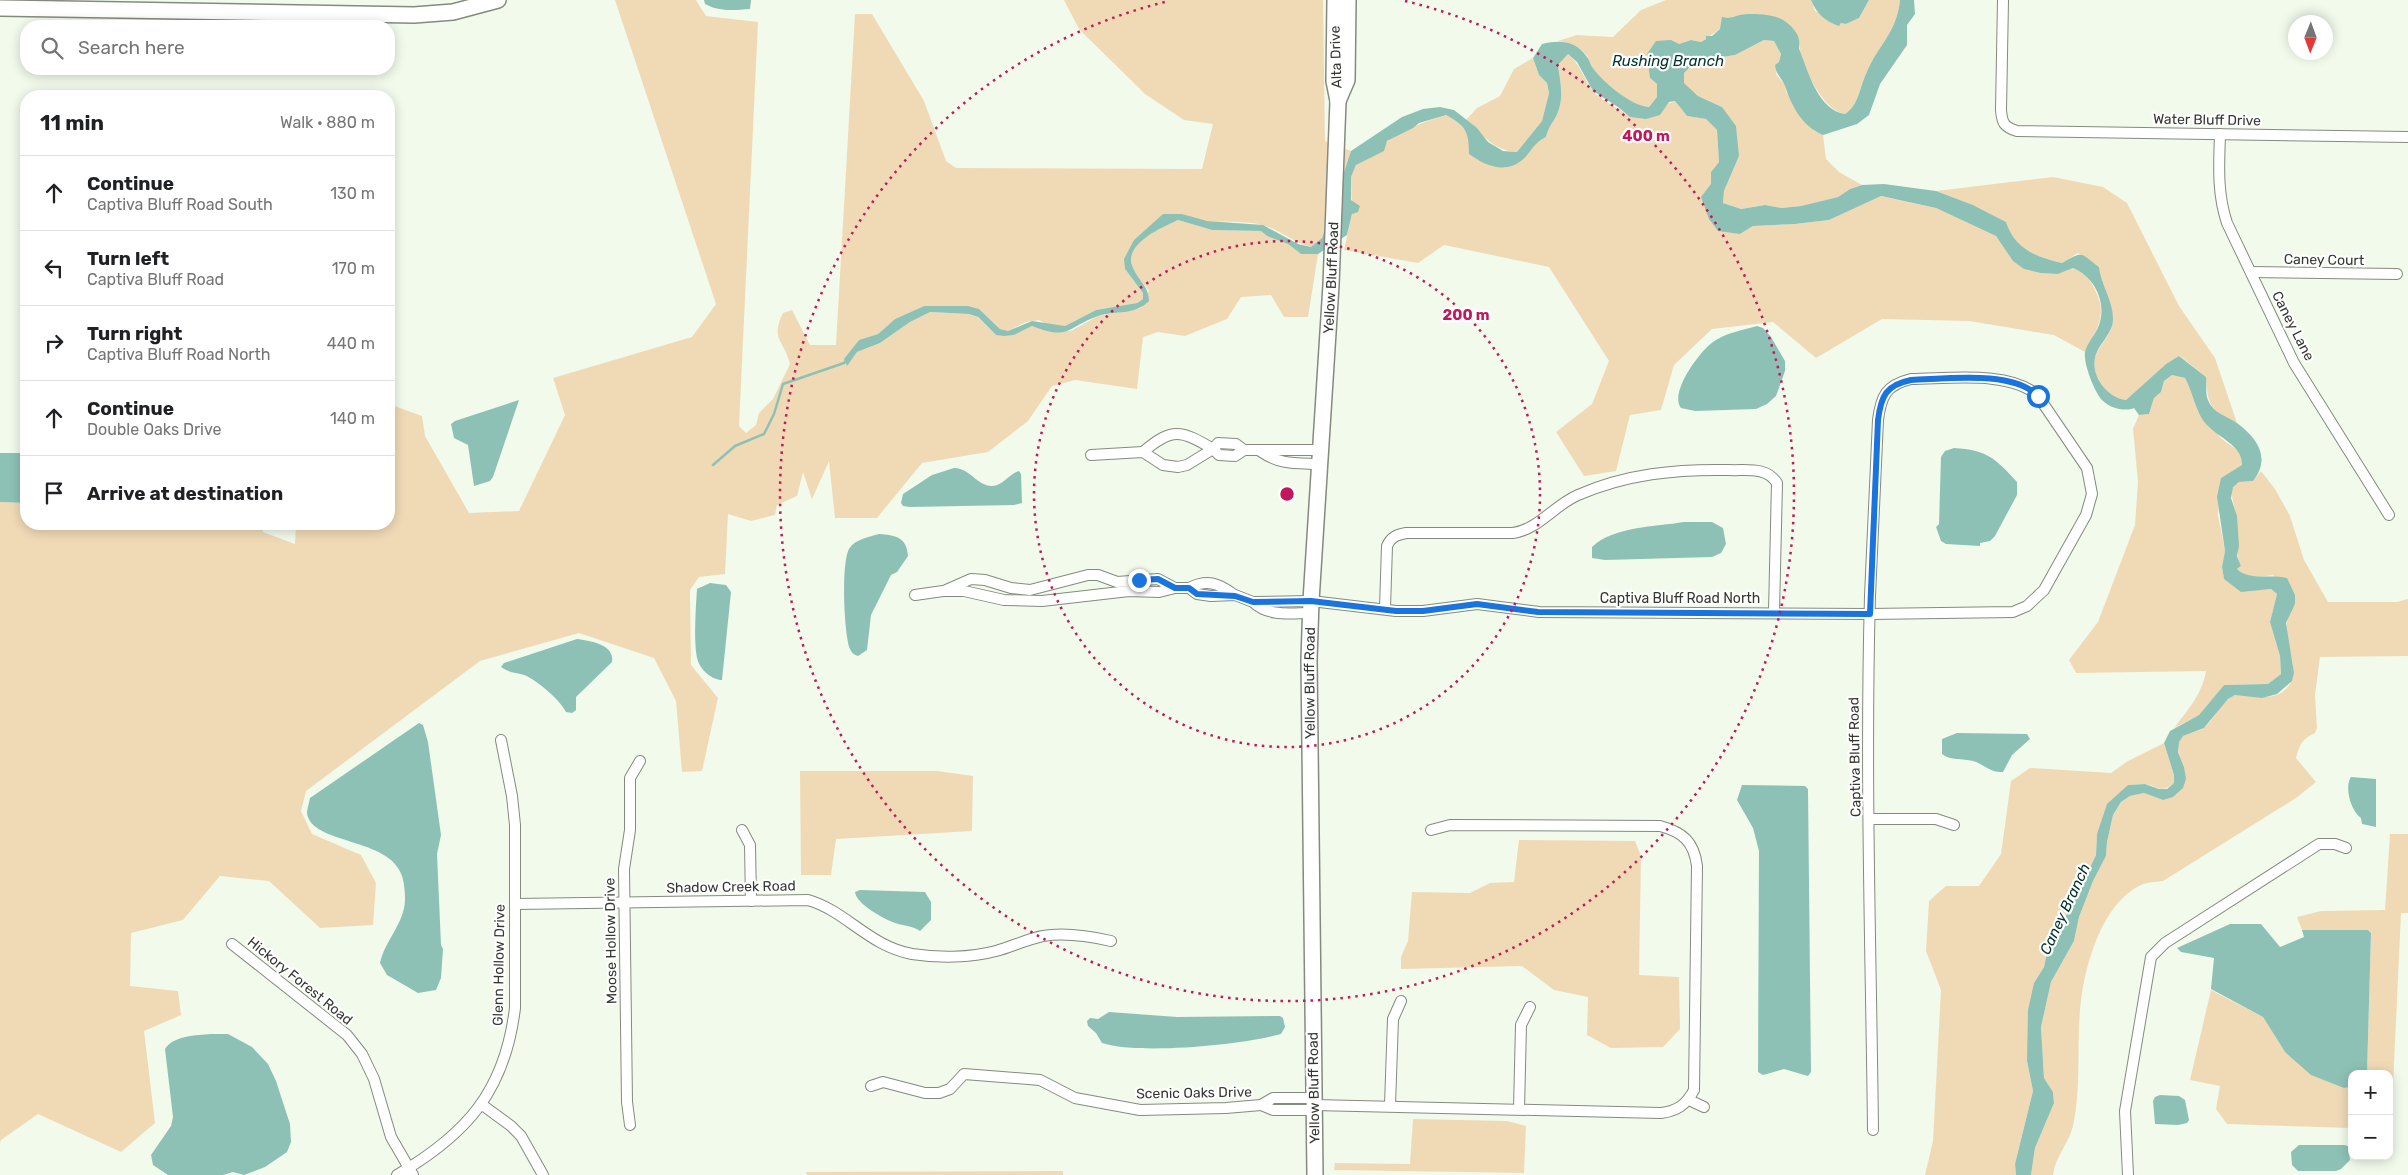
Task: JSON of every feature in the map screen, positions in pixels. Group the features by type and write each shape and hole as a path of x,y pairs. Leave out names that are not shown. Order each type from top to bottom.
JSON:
{"street":[{"path":"0,8 414,15 453,12 498,0"},
{"name":"Alta Drive","path":"1335,0 1334,81 1338,101"},
{"name":"Alta Drive","path":"1338,101 1347,80 1348,0"},
{"name":"Water Bluff Drive","path":"2003,0 2001,110 2002,122 2007,128 2016,131 2408,137"},
{"name":"Yellow Bluff Road","path":"1315,1175 1309,781 1310,607 1331,285 1338,101"},
{"name":"Caney Lane","path":"2220,134 2220,204 2227,223 2294,362 2389,515"},
{"name":"Caney Court","path":"2251,272 2397,274"},
{"name":"Captiva Bluff Road North","path":"1175,588 1189,588 1197,594 1211,596 1235,596 1253,602 1310,607 1385,608 1396,611 1423,611 1477,604 1538,612 1998,613 2013,612 2027,606 2044,590 2086,515 2092,494 2087,468 2038,396 2030,388 2017,382 2004,379 1911,380 1900,382 1891,388"},
{"name":"Captiva Bluff Road","path":"1873,1130 1868,692 1878,420 1880,404 1891,388"},
{"path":"1143,452 1161,437 1176,434 1195,438 1213,449 1218,455 1235,456 1244,450 1285,449 1319,457"},
{"path":"1091,455 1143,452 1163,465 1178,467 1187,465 1213,449"},
{"path":"1285,449 1285,463"},
{"path":"1260,451 1273,460 1285,463 1319,457"},
{"path":"1385,608 1387,546 1390,539 1397,534 1406,532 1512,533 1524,531 1533,527 1561,504 1599,486 1663,471 1760,471 1772,476 1777,483 1774,612"},
{"path":"943,591 971,580 985,580 1011,588 1030,590 1088,575 1098,575 1117,582 1158,579 1175,588"},
{"path":"915,595 943,591 978,593 1004,600 1042,601 1129,591 1159,592 1175,588"},
{"name":"Glenn Hollow Drive","path":"397,1175 411,1172 466,1124 481,1104 506,1054 512,1031 515,1008 514,825 512,796 501,740"},
{"name":"Moose Hollow Drive","path":"630,1125 626,1102 624,869 630,830 630,778 640,761"},
{"path":"1869,819 1936,819 1954,825"},
{"path":"1431,830 1450,825 1660,826 1674,830 1685,837 1694,850 1697,866 1695,1081 1689,1100 1704,1107"},
{"path":"742,830 750,845 752,901"},
{"path":"2128,1175 2125,1111 2151,957 2165,943 2318,844 2335,844 2346,848"},
{"name":"Shadow Creek Road","path":"515,904 800,900 816,903 876,941 911,954 977,955 1043,936 1083,934 1111,940"},
{"name":"Hickory Forest Road","path":"232,944 347,1034 362,1054 374,1079 391,1137 411,1172"},
{"path":"1390,1105 1393,1019 1400,1001"},
{"path":"1519,1108 1521,1025 1530,1007"},
{"name":"Scenic Oaks Drive","path":"871,1086 883,1082 925,1092 939,1093 950,1089 964,1074 984,1074 1040,1080 1075,1098 1140,1110 1261,1105 1273,1098 1314,1104 1660,1113 1676,1110 1689,1100"},
{"path":"481,1104 516,1131 543,1175"}],"shaded area":[{"path":"615,0 696,0 706,16 758,22 739,426 746,433 756,425 759,413 773,399 790,364 778,334 779,322 783,313 792,310 810,345 836,345 855,14 872,14 924,101 946,161 956,168 1202,169 1213,124 1184,120 1145,94 1079,29 1064,0 1323,0 1325,141 1351,151 1322,238 1311,247 1262,225 1202,220 1181,214 1134,240 1125,269 1143,293 1143,299 1137,303 1096,310 1065,326 1048,325 1039,320 1026,322 1008,331 1000,329 979,309 924,306 895,319 878,334 859,340 844,360 847,365 857,352 880,343 910,322 930,312 969,314 977,317 996,335 1014,335 1032,326 1043,330 1071,331 1098,316 1141,308 1149,291 1133,268 1131,259 1133,251 1145,238 1162,227 1178,220 1212,230 1261,231 1267,236 1288,244 1301,254 1318,254 1308,317 1284,317 1271,295 1241,297 1227,319 1185,336 1158,332 1143,337 1137,389 1075,380 1052,386 1028,421 988,452 922,463 877,518 835,518 829,461 812,499 803,472 797,496 777,505 775,515 751,521 728,514 725,574 699,577 690,590 691,665 718,698 702,771 682,772 676,701 654,658 579,633 480,661 306,791 301,811 312,834 361,855 376,883 373,925 320,928 269,881 220,876 183,920 131,933 130,986 178,991 181,1015 144,1031 155,1123 121,1152 38,1114 1,1140 0,1144 0,502 20,503 20,530 262,530 263,532 295,544 296,530 395,530 395,406 422,416 425,436 469,513 519,511 565,415 553,378 692,337 716,304"},
{"path":"1666,0 1811,0 1815,11 1846,24 1859,18 1869,0 1900,0 1891,31 1870,64 1856,101 1845,114 1836,111 1828,104 1813,83 1803,59 1799,39 1740,15 1701,42 1691,40 1679,44 1650,78 1657,84 1657,97 1649,107 1642,106 1626,98 1603,80 1592,68 1588,57 1582,50 1571,44 1558,41 1577,35 1613,37 1641,10"},
{"path":"1764,40 1774,41 1781,54 1776,74 1785,85 1786,92 1814,131 1823,135 1826,159 1839,172 1862,185 1850,189 1838,197 1802,206 1782,208 1765,205 1741,209 1723,203 1724,191 1739,156 1722,107 1698,96 1684,83 1684,73 1696,61 1735,55"},
{"path":"1568,54 1576,62 1595,93 1630,117 1675,101 1687,116 1706,119 1717,130 1719,162 1711,172 1711,184 1740,234 1753,226 1829,220 1880,196 1936,208 1996,236 2024,269 2040,273 2058,274 2073,268 2087,277 2099,299 2101,315 2097,329 2085,352 2054,335 1969,321 1882,319 1816,358 1773,322 1712,329 1674,365 1661,410 1630,415 1616,471 1584,476 1556,432 1592,404 1609,361 1549,267 1444,245 1418,263 1344,250 1352,214 1351,177 1356,165 1402,133 1446,115 1465,130 1469,140 1470,154 1521,161 1537,142 1546,137 1558,112 1561,94 1558,65"},
{"path":"1533,58 1539,75 1547,83 1549,93 1542,121 1517,152 1508,151 1494,145 1466,120 1477,108 1500,96 1514,69"},
{"path":"2053,177 2103,187 2127,203 2179,306 2215,358 2237,423 2221,414 2212,406 2208,395 2206,377 2180,356 2166,364 2126,400 2107,391 2098,379 2094,365 2095,358 2110,332 2112,323 2111,308 2099,267 2078,253 2062,263 2035,255 2015,239 2006,222 1973,205 1936,191"},
{"path":"2172,375 2185,378 2218,434 2239,452 2243,460 2243,465 2221,478 2218,515 2225,551 2222,567 2224,579 2241,591 2271,589 2277,594 2270,622 2280,656 2281,674 2268,684 2224,685 2199,715 2174,728 2198,694 2206,671 2076,673 2069,660 2098,622 2135,525 2138,482 2133,429 2139,415 2149,414 2154,398 2161,392 2164,381"},
{"path":"2261,471 2275,489 2290,516 2304,560 2328,602 2397,602 2408,599 2408,656 2320,657 2315,695 2317,728 2315,733 2302,742 2296,758 2316,782 2296,798 2163,881 2141,885 2116,905 2107,919 2092,951 2083,985 2076,1110 2073,1126 2056,1162 2053,1175 2031,1175 2035,1148 2054,1103 2053,1092 2044,1078 2041,1027 2051,982 2074,941 2079,917 2093,881 2106,856 2113,815 2121,802 2130,796 2144,793 2163,800 2184,767 2178,751 2179,741 2183,736 2205,727 2227,700 2242,694 2275,695 2287,688 2291,681 2293,664 2286,630 2288,618 2295,604 2273,575 2249,576 2237,569 2241,566 2237,548 2237,521 2232,498 2232,487 2239,482 2253,481"},
{"path":"2164,743 2174,775 2174,783 2162,789 2144,784 2128,785 2097,834 2096,855 2069,911 2049,943 2044,967 2034,983 2027,1061 2033,1091 2015,1164 2016,1175 1925,1175 1933,1141 1941,990 1926,951 1929,901 1946,886 1979,886 2001,854 2011,781 2030,768 2111,773 2128,761"},
{"path":"800,771 937,771 973,776 972,831 836,839 831,875 801,875"},
{"path":"2390,834 2408,834 2408,913 2401,913 2393,1086 2393,1070 2367,1070 2371,933 2368,930 2302,930 2297,917 2321,911 2385,910"},
{"path":"1519,840 1635,841 1641,856 1639,975 1679,977 1680,1029 1663,1047 1611,1048 1587,1035 1588,997 1554,990 1522,966 1401,969 1401,957 1408,941 1412,892 1470,893 1490,883 1514,882"},
{"path":"2211,990 2263,1017 2285,1052 2344,1087 2348,1086 2348,1128 2227,1124 2216,1109 2220,1086 2190,1080"},
{"path":"1413,1119 1507,1121 1526,1126 1524,1173 1334,1170 1335,1163 1410,1164"},
{"path":"1063,1171 1063,1175 807,1175 806,1172"}],"water":[{"path":"704,0 751,0 750,9 733,10 710,7 705,4"},
{"path":"1811,0 1869,0 1859,18 1846,24 1841,23 1839,26 1822,16"},
{"path":"1900,0 1914,0 1915,14 1907,25 1907,45 1880,84 1869,115 1857,124 1823,135 1804,121 1791,101 1777,71 1775,65 1779,62 1781,54 1774,41 1764,40 1735,55 1696,61 1684,73 1684,83 1698,96 1722,107 1736,126 1739,156 1724,191 1723,203 1741,209 1765,205 1782,208 1801,206 1838,197 1850,189 1862,185 1884,184 1936,191 1973,205 2006,222 2015,239 2035,255 2062,263 2074,256 2085,256 2099,267 2113,319 2111,329 2095,358 2094,365 2098,379 2107,391 2126,400 2166,364 2179,356 2206,377 2208,400 2213,408 2244,429 2260,449 2261,464 2253,481 2239,482 2233,487 2231,498 2237,516 2239,546 2237,556 2241,566 2237,569 2248,575 2287,578 2295,595 2295,604 2286,623 2294,673 2292,681 2277,694 2262,698 2235,695 2228,699 2204,728 2183,736 2179,742 2178,752 2186,779 2183,788 2173,797 2163,800 2144,793 2130,796 2121,802 2113,815 2106,856 2093,881 2079,917 2074,941 2051,982 2041,1027 2044,1078 2053,1092 2054,1103 2035,1148 2031,1175 2016,1175 2015,1164 2033,1091 2027,1061 2028,1010 2034,983 2044,967 2049,943 2069,911 2096,855 2097,834 2107,804 2128,785 2145,784 2159,789 2167,789 2174,783 2174,775 2164,743 2170,731 2199,715 2224,685 2268,684 2281,674 2280,656 2270,622 2277,594 2271,589 2241,592 2224,579 2222,567 2225,551 2217,497 2221,478 2242,465 2239,453 2235,447 2212,430 2203,420 2185,378 2172,375 2164,381 2161,392 2154,398 2149,414 2139,415 2134,408 2118,409 2103,401 2093,385 2085,357 2086,349 2099,325 2101,317 2100,300 2093,284 2081,272 2073,268 2058,274 2040,273 2024,269 2013,261 1996,236 1936,208 1881,196 1829,220 1753,226 1740,234 1718,231 1709,219 1701,197 1711,184 1711,172 1719,162 1717,130 1706,119 1687,116 1675,101 1669,102 1660,115 1646,119 1630,117 1593,91 1577,62 1568,54 1558,65 1561,94 1558,112 1546,137 1538,142 1521,161 1508,167 1501,167 1475,158 1469,154 1465,130 1446,115 1419,123 1387,141 1384,151 1356,165 1351,177 1351,200 1360,206 1358,212 1352,214 1347,235 1318,254 1301,254 1288,244 1267,236 1261,231 1212,230 1178,220 1144,239 1137,245 1133,253 1131,261 1134,270 1149,296 1149,301 1137,309 1098,316 1068,331 1054,332 1032,326 1014,335 1004,336 996,335 978,317 969,314 930,312 910,322 880,343 857,352 847,366 844,359 859,340 878,334 895,319 924,306 968,306 979,309 1000,329 1008,331 1032,321 1065,326 1096,310 1137,303 1143,299 1143,293 1125,269 1124,259 1134,240 1163,214 1182,214 1207,221 1263,225 1298,244 1311,247 1322,238 1351,151 1402,117 1423,109 1440,107 1454,110 1477,128 1488,142 1503,151 1517,152 1542,121 1549,93 1547,83 1539,75 1533,58 1542,44 1561,42 1572,44 1582,51 1592,67 1610,86 1626,98 1642,106 1649,107 1657,97 1657,84 1650,78 1647,54 1656,41 1671,40 1679,44 1691,40 1701,42 1706,39 1706,36 1712,36 1720,29 1722,17 1730,18 1754,14 1775,17 1785,21 1797,33 1799,50 1821,98 1828,106 1845,114 1856,101 1870,64 1891,31"},
{"path":"1757,326 1763,328 1771,337 1785,361 1785,371 1776,396 1767,404 1756,409 1695,411 1681,408 1678,401 1682,383 1700,354 1723,336"},
{"path":"519,400 493,477 490,481 474,486 468,445 454,438 451,424"},
{"path":"1954,448 1983,453 1996,461 2017,482 2017,495 1995,536 1990,541 1980,543 1980,546 1946,544 1941,541 1936,527 1939,524 1941,457 1945,451"},
{"path":"0,453 20,453 20,503 0,502"},
{"path":"954,468 965,471 982,483 992,486 1000,484 1019,471 1021,474 1022,503 1014,505 903,506 901,503 903,494 932,475"},
{"path":"1684,522 1712,522 1723,528 1726,544 1721,553 1712,557 1605,560 1592,558 1592,547 1612,535 1635,528"},
{"path":"879,534 895,536 903,541 908,556 897,572 891,575 871,615 867,650 858,656 853,654 850,649 846,629 844,583 846,557 849,549 855,543"},
{"path":"710,583 726,585 731,592 722,680 714,678 704,671 699,664 696,654 697,589"},
{"path":"577,639 595,642 606,647 612,656 612,662 576,697 576,710 572,713 566,712 554,696 535,681 501,667 504,663"},
{"path":"419,723 423,725 428,742 441,835 437,854 441,945 443,949 441,978 436,990 418,993 387,975 380,963 404,908 405,896 402,876 395,863 383,854 368,847 322,831 312,823 307,813 310,798"},
{"path":"1957,733 2027,734 2030,739 2012,755 2003,772 1998,772 1973,761 1942,754 1942,739"},
{"path":"2351,777 2376,779 2376,827 2362,824 2361,818 2354,810 2348,793"},
{"path":"1742,785 1805,786 1808,789 1811,1072 1808,1076 1784,1069 1763,1075 1758,1072 1759,851 1753,828 1737,800"},
{"path":"860,890 925,892 931,902 931,920 920,931 890,921 871,911 860,901 855,892"},
{"path":"2230,924 2261,924 2280,947 2304,937 2302,930 2368,930 2371,933 2367,1070 2348,1070 2348,1087 2344,1088 2311,1075 2285,1052 2263,1017 2211,989 2214,958 2181,952 2177,948"},
{"path":"1109,1012 1177,1017 1280,1016 1283,1018 1285,1027 1281,1034 1242,1042 1191,1047 1119,1047 1102,1043 1096,1033 1088,1026 1087,1021 1090,1018 1098,1019"},
{"path":"211,1034 228,1034 252,1047 268,1064 276,1081 290,1124 291,1142 287,1152 265,1167 244,1175 233,1172 223,1175 168,1175 153,1165 151,1155 171,1126 173,1117 165,1049 173,1041 179,1039"},
{"path":"2160,1095 2179,1096 2185,1100 2189,1120 2187,1123 2178,1125 2155,1124 2153,1101 2155,1097"},
{"path":"2299,1145 2344,1145 2348,1146 2348,1160 2350,1160 2341,1169 2336,1171 2298,1171 2292,1165 2291,1152"}],"waterway":[{"name":"Rushing Branch","path":"713,465 735,446 764,434 774,414 783,384 844,363 847,359"}],"route":[{"path":"1139,580 1158,579 1175,588 1189,588 1197,594 1211,596 1223,594 1253,602 1311,601 1385,608 1396,611 1423,611 1477,604 1538,612 1870,614 1878,420 1880,404 1884,395 1900,382 1911,380 2004,379 2030,388 2038,396"}],"water label":[{"name":"Caney Branch","path":"2065,909"}]}
